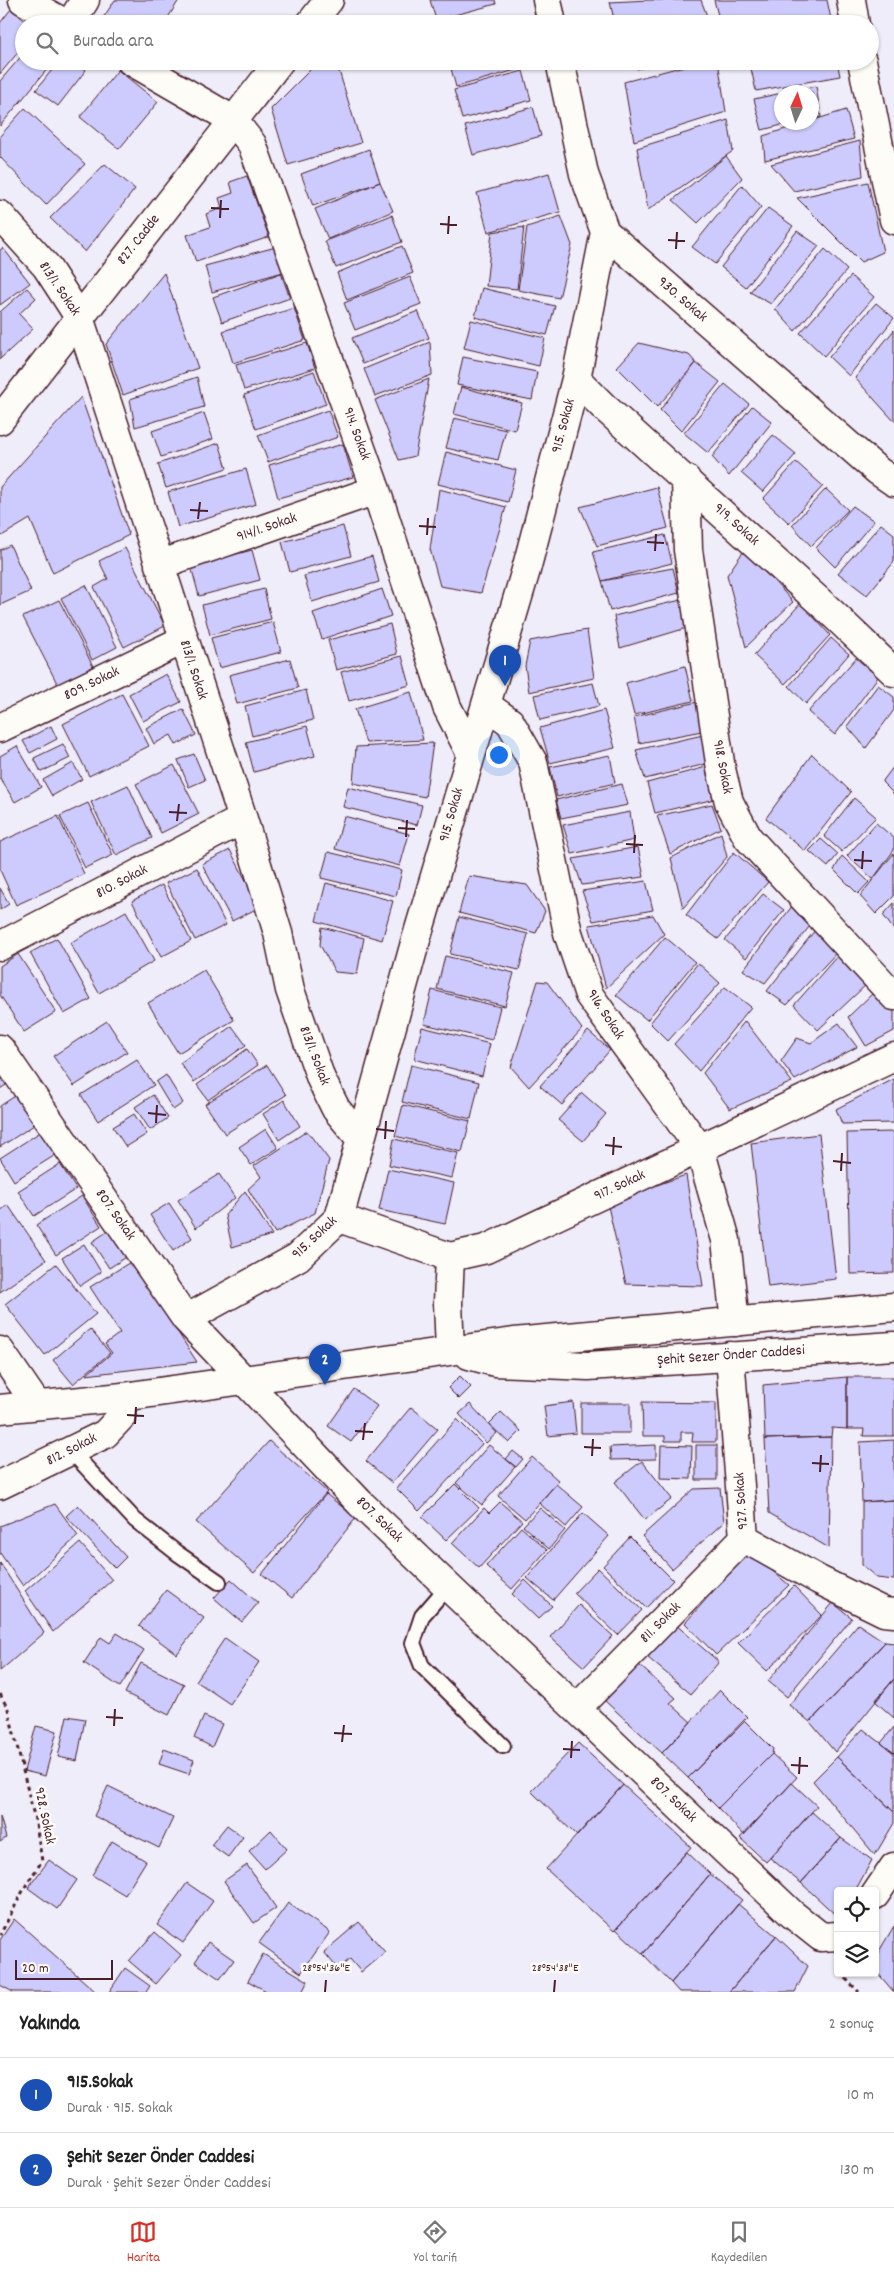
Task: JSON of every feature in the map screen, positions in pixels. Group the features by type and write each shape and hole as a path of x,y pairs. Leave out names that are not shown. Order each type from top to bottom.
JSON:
{"street":[{"path":"23,0 50,15"},
{"path":"76,15 85,0"},
{"path":"317,15 329,0"},
{"path":"547,0 550,15"},
{"path":"851,0 854,15"},
{"path":"147,70 233,120"},
{"name":"827. Cadde","path":"0,420 273,70"},
{"name":"930. Sokak","path":"562,70 584,174 605,232 878,472 894,482"},
{"path":"864,70 889,171 894,220"},
{"name":"914. Sokak","path":"233,120 252,144 376,490 446,707 470,752"},
{"name":"813/1. Sokak","path":"0,215 46,266 79,317 243,819 278,933 290,990 321,1079 336,1109 360,1138"},
{"name":"915. Sokak","path":"186,1319 298,1257 339,1218 470,752 526,570 576,379 605,232"},
{"name":"919. Sokak","path":"576,379 603,406 832,612 894,672"},
{"name":"918. Sokak","path":"686,479 688,550 721,769 729,802 748,838 894,996"},
{"name":"914/1. Sokak","path":"159,565 376,490"},
{"name":"809. Sokak","path":"0,728 183,640"},
{"name":"916. Sokak","path":"486,705 510,722 533,762 568,933 589,995 700,1149 726,1240 735,1322"},
{"name":"810. Sokak","path":"0,946 243,819"},
{"name":"807. Sokak","path":"0,1049 186,1319 360,1503 792,1914 829,1937"},
{"name":"917. Sokak","path":"450,1257 486,1249 894,1057"},
{"path":"339,1218 450,1257 448,1303 450,1350"},
{"name":"Şehit Sezer Önder Caddesi","path":"0,1409 123,1397 514,1342 894,1307"},
{"name":"Şehit Sezer Önder Caddesi","path":"450,1350 495,1362 588,1366 894,1346"},
{"path":"0,1351 37,1405"},
{"name":"927. Sokak","path":"730,1356 744,1538 819,1580 884,1612 894,1613"},
{"name":"812. Sokak","path":"0,1485 105,1434 122,1417 123,1397"},
{"name":"811. Sokak","path":"577,1708 744,1538"},
{"path":"879,1889 894,1867"}],"lane":[{"path":"71,1451 135,1520 219,1582"},
{"path":"448,1586 422,1616 413,1643 422,1666 503,1746"}],"path":[{"name":"928. Sokak","path":"0,1694 8,1709 36,1824 42,1861 25,1887 0,1935"},
{"path":"844,1977 859,1992"}],"building":[{"path":"115,0 179,0 170,15 105,15"},
{"path":"430,0 495,0 496,4 455,15 434,15"},
{"path":"701,0 707,15 613,15 610,2"},
{"path":"714,0 827,0 830,15 718,15"},
{"path":"11,9 18,15 15,15 15,56 0,74 0,23"},
{"path":"15,64 15,70 47,70 0,126 0,81"},
{"path":"52,70 86,70 58,106 36,90"},
{"path":"118,70 158,102 119,149 80,117"},
{"path":"310,70 339,70 361,143 288,165 271,109"},
{"path":"451,70 516,70 456,87"},
{"path":"669,70 719,70 726,112 634,141 624,82"},
{"path":"751,70 839,70 840,76 790,85 774,85 774,88 756,91"},
{"path":"523,71 531,100 462,119 454,90"},
{"path":"774,95 774,127 762,130 754,99"},
{"path":"533,107 541,136 473,155 465,126"},
{"path":"25,108 85,164 46,205 0,157 0,136"},
{"path":"846,110 854,139 765,160 763,136 782,130 819,130 819,118"},
{"path":"728,120 733,151 648,210 637,148"},
{"path":"860,141 863,176 794,191 771,164"},
{"path":"369,149 380,182 313,206 301,174"},
{"path":"726,156 742,178 698,223 673,200"},
{"path":"105,164 135,189 85,252 50,218"},
{"path":"549,173 560,212 488,232 477,193"},
{"path":"247,176 269,237 196,262 187,235 210,227 206,214 222,208 219,198 233,193 230,182"},
{"path":"380,182 393,211 328,239 315,209"},
{"path":"868,182 883,252 861,262 797,198"},
{"path":"742,185 761,207 715,264 692,247"},
{"path":"768,208 793,226 746,287 721,267"},
{"path":"392,215 402,242 336,268 325,241"},
{"path":"561,216 572,245 559,298 518,290 527,227"},
{"path":"524,227 517,289 486,286 492,232"},
{"path":"797,231 819,246 771,304 750,292"},
{"path":"402,246 413,273 347,300 337,273"},
{"path":"276,247 283,272 212,292 205,266"},
{"path":"3,248 30,283 0,305 0,250"},
{"path":"825,249 847,270 795,331 775,309"},
{"path":"164,273 198,368 123,395 106,344"},
{"path":"281,273 290,298 222,322 213,297"},
{"path":"851,276 874,297 824,356 800,333"},
{"path":"410,277 421,304 355,330 344,303"},
{"path":"27,288 36,298 19,314 33,329 0,359 0,312"},
{"path":"482,288 555,306 547,335 475,317"},
{"path":"876,303 894,318 849,376 829,357"},
{"path":"294,308 305,340 233,363 223,331"},
{"path":"418,311 429,338 363,364 352,338"},
{"path":"471,320 545,338 539,366 464,348"},
{"path":"894,330 894,421 855,378"},
{"path":"430,342 432,375 375,396 364,369"},
{"path":"307,343 315,368 244,390 236,365"},
{"path":"639,343 689,355 696,363 657,407 617,367"},
{"path":"463,357 537,372 532,400 457,385"},
{"path":"696,363 720,382 681,431 660,410"},
{"path":"314,371 326,404 256,429 244,395"},
{"path":"197,377 204,407 135,427 130,399"},
{"path":"429,379 415,456 399,460 375,400"},
{"path":"725,384 749,404 708,453 684,433"},
{"path":"461,387 522,403 515,430 454,414"},
{"path":"81,397 129,535 53,573 30,519 0,537 0,487"},
{"path":"752,406 772,422 729,476 712,457"},
{"path":"328,410 338,437 268,462 258,435"},
{"path":"204,413 213,439 161,457 152,431"},
{"path":"454,418 506,430 498,460 446,448"},
{"path":"773,435 796,454 763,492 741,473"},
{"path":"219,443 227,468 166,488 158,464"},
{"path":"343,444 353,477 278,498 269,465"},
{"path":"446,452 516,470 508,502 438,484"},
{"path":"796,462 823,486 789,523 763,499"},
{"path":"246,469 256,504 178,527 168,492"},
{"path":"657,487 668,528 597,546 580,507"},
{"path":"439,489 506,507 481,593 440,586 430,549"},
{"path":"826,489 848,510 811,546 792,525"},
{"path":"853,506 874,521 835,567 816,548"},
{"path":"881,524 894,534 894,562 867,595 838,573"},
{"path":"343,526 351,556 290,572 282,542"},
{"path":"665,535 672,563 602,581 593,552"},
{"path":"10,545 31,591 0,605 0,550"},
{"path":"125,548 165,626 124,647 94,587 108,579 99,561"},
{"path":"745,549 793,602 746,647 727,575"},
{"path":"252,550 260,580 199,596 191,566"},
{"path":"372,556 379,582 312,602 304,576"},
{"path":"673,568 679,593 610,611 602,581"},
{"path":"86,585 117,647 92,660 61,598"},
{"path":"264,589 271,619 210,635 202,605"},
{"path":"382,589 391,616 322,639 313,613"},
{"path":"59,600 94,668 58,685 23,617"},
{"path":"681,600 690,627 620,648 614,616"},
{"path":"801,603 830,635 785,684 754,655"},
{"path":"273,622 281,652 219,668 211,638"},
{"path":"390,624 397,654 336,670 328,640"},
{"path":"587,630 594,678 529,692 525,666 530,641"},
{"path":"831,638 849,654 806,704 789,686"},
{"path":"402,656 410,685 349,701 341,672"},
{"path":"856,658 878,677 835,735 808,712"},
{"path":"290,659 298,688 237,704 229,675"},
{"path":"685,666 693,701 634,715 626,683"},
{"path":"166,674 181,702 143,721 129,694"},
{"path":"593,683 599,706 540,720 534,695"},
{"path":"878,685 894,697 894,710 866,748 847,726"},
{"path":"306,690 313,720 252,736 245,706"},
{"path":"411,692 423,740 366,743 355,709"},
{"path":"122,694 149,746 89,776 63,724"},
{"path":"697,702 702,731 639,743 634,717"},
{"path":"183,709 196,735 176,745 171,735 154,744 146,728"},
{"path":"604,710 615,748 550,763 540,728"},
{"path":"51,726 57,739 30,753 23,741"},
{"path":"307,726 315,756 254,772 246,742"},
{"path":"703,735 710,763 645,779 636,750"},
{"path":"433,743 425,797 353,783 356,747"},
{"path":"63,744 70,758 41,772 34,758"},
{"path":"17,746 41,787 15,802 0,778 0,756"},
{"path":"194,754 205,780 189,787 178,760"},
{"path":"812,754 851,792 805,851 766,818"},
{"path":"610,755 615,783 557,797 550,767"},
{"path":"73,763 82,779 52,796 43,780"},
{"path":"174,765 199,814 161,833 136,784"},
{"path":"710,766 719,798 655,813 647,783"},
{"path":"894,766 894,794 882,782"},
{"path":"622,784 628,805 561,818 556,800"},
{"path":"128,785 152,838 116,855 91,802"},
{"path":"348,787 422,805 417,825 343,807"},
{"path":"854,798 876,817 842,852 824,836"},
{"path":"88,803 113,855 85,868 60,816"},
{"path":"712,804 721,828 670,854 657,816"},
{"path":"630,812 634,840 572,854 563,825"},
{"path":"58,816 84,874 16,905 0,870 0,842"},
{"path":"344,816 409,834 400,866 335,849"},
{"path":"876,823 894,838 894,850 873,879 847,856"},
{"path":"721,833 727,857 683,908 671,858"},
{"path":"821,839 838,854 828,867 809,851"},
{"path":"638,847 644,877 582,885 573,859"},
{"path":"230,850 260,907 232,921 202,864"},
{"path":"328,852 402,870 396,896 321,878"},
{"path":"734,852 768,882 718,939 686,915"},
{"path":"894,853 894,896 876,914 860,896"},
{"path":"842,856 869,882 858,894 834,870"},
{"path":"197,868 226,925 195,940 166,883"},
{"path":"469,876 527,885 545,911 536,933 459,913"},
{"path":"646,881 653,910 593,921 582,891"},
{"path":"326,883 393,901 382,940 316,921"},
{"path":"162,885 191,941 161,957 132,901"},
{"path":"0,888 9,904 0,910"},
{"path":"763,894 784,910 746,958 725,940"},
{"path":"894,903 894,930 883,915"},
{"path":"793,905 813,922 765,983 743,970"},
{"path":"126,911 154,961 99,993 70,943"},
{"path":"653,915 664,934 606,988 589,925"},
{"path":"459,917 528,934 519,970 450,954"},
{"path":"322,927 364,938 357,974 335,972 320,945"},
{"path":"816,929 841,948 787,1005 767,991"},
{"path":"665,937 695,962 647,1020 616,995"},
{"path":"57,938 91,999 64,1014 30,953"},
{"path":"18,954 56,1012 24,1032 0,995 0,966"},
{"path":"839,954 868,983 818,1030 794,1005"},
{"path":"445,956 514,973 505,1006 437,989"},
{"path":"698,963 720,983 668,1041 650,1023"},
{"path":"204,970 234,1020 178,1053 148,1003"},
{"path":"538,981 547,982 582,1029 529,1087 511,1067"},
{"path":"725,987 751,1007 699,1071 674,1044"},
{"path":"432,990 500,1007 492,1040 424,1024"},
{"path":"873,993 894,1011 894,1031 866,1046 848,1017"},
{"path":"107,1021 127,1052 74,1086 53,1056"},
{"path":"745,1021 792,1082 730,1109 703,1073"},
{"path":"839,1023 857,1047 795,1080 781,1061 797,1038 811,1043"},
{"path":"232,1026 246,1045 194,1082 180,1063"},
{"path":"422,1027 490,1044 482,1076 414,1059"},
{"path":"588,1031 610,1050 562,1105 540,1086"},
{"path":"247,1049 258,1065 208,1100 197,1085"},
{"path":"137,1060 154,1085 98,1121 81,1095"},
{"path":"267,1065 286,1095 225,1134 205,1104"},
{"path":"411,1065 479,1082 471,1119 402,1102"},
{"path":"0,1075 6,1085 0,1089"},
{"path":"166,1075 183,1103 173,1110 156,1082"},
{"path":"894,1079 894,1123 842,1124 836,1109"},
{"path":"582,1093 606,1114 583,1141 558,1120"},
{"path":"153,1095 168,1118 150,1130 135,1107"},
{"path":"15,1096 34,1125 0,1147 0,1106"},
{"path":"284,1100 300,1126 279,1140 263,1114"},
{"path":"403,1105 470,1121 462,1152 395,1136"},
{"path":"134,1114 147,1134 126,1147 113,1127"},
{"path":"266,1129 278,1148 251,1165 239,1147"},
{"path":"42,1131 57,1154 14,1181 0,1158"},
{"path":"307,1131 329,1160 315,1213 275,1233 248,1189 261,1177 254,1166"},
{"path":"894,1132 894,1273 850,1274 847,1133"},
{"path":"819,1134 836,1279 768,1287 751,1143"},
{"path":"394,1139 458,1153 452,1178 389,1165"},
{"path":"60,1164 76,1189 34,1216 18,1191"},
{"path":"388,1169 454,1183 445,1224 379,1210"},
{"path":"219,1174 235,1198 196,1228 178,1200"},
{"path":"686,1175 703,1286 626,1284 607,1202"},
{"path":"245,1191 272,1235 232,1247 225,1215"},
{"path":"82,1196 101,1226 56,1255 36,1225"},
{"path":"169,1203 192,1238 173,1251 150,1215"},
{"path":"8,1205 46,1260 0,1292 0,1211"},
{"path":"111,1229 128,1256 109,1268 92,1242"},
{"path":"84,1244 101,1272 80,1286 62,1258"},
{"path":"132,1261 197,1362 86,1375 112,1353 105,1344 120,1333 90,1287"},
{"path":"56,1264 96,1314 45,1355 5,1304"},
{"path":"90,1329 110,1353 73,1384 53,1360"},
{"path":"460,1376 471,1387 459,1399 448,1388"},
{"path":"847,1377 894,1377 894,1436 863,1436 864,1429 847,1429"},
{"path":"847,1377 847,1429 832,1428 831,1437 765,1439 763,1385"},
{"path":"354,1389 377,1406 351,1442 328,1426"},
{"path":"573,1402 576,1433 548,1436 544,1406"},
{"path":"642,1402 716,1403 716,1442 692,1442 693,1432 681,1432 681,1441 665,1441 665,1436 643,1436"},
{"path":"581,1403 630,1403 630,1433 581,1433"},
{"path":"470,1404 497,1433 486,1443 459,1414"},
{"path":"411,1407 438,1429 392,1483 366,1461"},
{"path":"501,1412 521,1431 509,1443 489,1424"},
{"path":"457,1419 482,1444 419,1511 396,1488"},
{"path":"831,1437 829,1548 769,1513 765,1439"},
{"path":"894,1440 894,1500 862,1502 860,1442"},
{"path":"269,1441 327,1492 254,1573 196,1522"},
{"path":"489,1445 515,1467 482,1505 456,1483"},
{"path":"656,1445 656,1459 611,1460 610,1447"},
{"path":"661,1445 692,1446 691,1479 660,1478"},
{"path":"696,1445 717,1445 717,1480 696,1480"},
{"path":"513,1451 523,1459 516,1467 506,1459"},
{"path":"532,1457 559,1481 525,1519 498,1496"},
{"path":"642,1461 672,1499 645,1520 615,1482"},
{"path":"455,1484 479,1508 446,1540 422,1517"},
{"path":"556,1484 583,1507 566,1527 539,1503"},
{"path":"720,1488 724,1522 672,1569 642,1536 694,1489"},
{"path":"326,1494 356,1518 292,1598 262,1574"},
{"path":"894,1500 894,1580 877,1578 862,1565 862,1502"},
{"path":"500,1502 522,1521 479,1568 452,1543 484,1508 489,1513"},
{"path":"55,1504 78,1536 23,1586 0,1553 0,1526"},
{"path":"78,1505 126,1557 115,1568 66,1516"},
{"path":"540,1508 565,1530 549,1549 523,1526"},
{"path":"583,1513 609,1536 553,1600 527,1578"},
{"path":"521,1527 547,1550 512,1589 486,1566"},
{"path":"630,1537 673,1580 646,1608 603,1566"},
{"path":"80,1543 112,1580 53,1632 25,1591"},
{"path":"749,1551 789,1585 716,1655 685,1623"},
{"path":"0,1563 44,1633 0,1671"},
{"path":"598,1568 642,1610 618,1635 574,1593"},
{"path":"231,1579 258,1603 242,1622 214,1598"},
{"path":"525,1580 552,1606 538,1619 512,1594"},
{"path":"794,1586 822,1615 767,1671 738,1643"},
{"path":"166,1590 204,1618 177,1654 139,1626"},
{"path":"833,1603 852,1618 787,1697 768,1681"},
{"path":"579,1605 613,1636 584,1667 550,1637"},
{"path":"675,1624 719,1662 691,1694 647,1657"},
{"path":"858,1624 885,1642 810,1722 789,1705"},
{"path":"117,1633 144,1650 120,1687 84,1663 101,1637 110,1643"},
{"path":"225,1638 259,1662 230,1704 196,1681"},
{"path":"885,1642 894,1643 894,1679 835,1752 810,1722"},
{"path":"141,1663 184,1684 169,1715 125,1693"},
{"path":"639,1665 676,1698 670,1703 691,1722 662,1753 605,1701"},
{"path":"894,1679 894,1718 875,1701"},
{"path":"720,1690 747,1717 688,1778 662,1753"},
{"path":"67,1716 85,1719 77,1761 58,1757"},
{"path":"204,1716 222,1724 212,1747 194,1738"},
{"path":"745,1721 773,1749 772,1754 718,1808 688,1778"},
{"path":"36,1726 57,1731 45,1776 24,1771"},
{"path":"894,1727 894,1753 881,1743"},
{"path":"863,1729 894,1753 894,1812 837,1757"},
{"path":"578,1743 623,1785 577,1836 531,1791"},
{"path":"164,1749 194,1760 189,1774 159,1764"},
{"path":"772,1754 797,1777 744,1835 718,1808"},
{"path":"837,1757 894,1812 894,1823 875,1855 813,1781"},
{"path":"792,1783 817,1806 766,1862 740,1838"},
{"path":"623,1785 691,1847 614,1931 546,1869"},
{"path":"108,1786 173,1818 159,1848 94,1816"},
{"path":"812,1812 841,1838 801,1883 770,1858"},
{"path":"0,1816 6,1838 0,1842"},
{"path":"227,1825 243,1837 228,1857 211,1845"},
{"path":"271,1830 287,1849 265,1869 249,1851"},
{"path":"841,1838 872,1860 857,1887 834,1887 834,1913 801,1883"},
{"path":"112,1841 146,1861 125,1895 92,1875"},
{"path":"687,1852 710,1874 643,1954 616,1929"},
{"path":"49,1860 77,1880 57,1909 28,1888"},
{"path":"247,1865 276,1908 254,1923 224,1881"},
{"path":"710,1874 742,1900 671,1983 643,1954"},
{"path":"187,1883 213,1901 183,1943 157,1925"},
{"path":"288,1903 330,1932 301,1973 259,1943"},
{"path":"738,1904 776,1936 729,1992 679,1992 671,1983"},
{"path":"14,1919 96,1992 13,1992 0,1985 0,1940"},
{"path":"359,1922 385,1952 361,1972 350,1959 338,1969 324,1952"},
{"path":"894,1926 894,1992 879,1975 879,1951"},
{"path":"155,1932 181,1955 156,1984 129,1961"},
{"path":"776,1936 808,1966 795,1992 729,1992"},
{"path":"208,1942 234,1960 220,1979 195,1962"},
{"path":"263,1954 308,1981 302,1992 268,1992 248,1981"},
{"path":"125,1968 150,1986 146,1992 109,1992"}],"place":[{"name":"915.Sokak","path":"505,686"},
{"name":"Şehit Sezer Önder Caddesi","path":"325,1385"}]}
